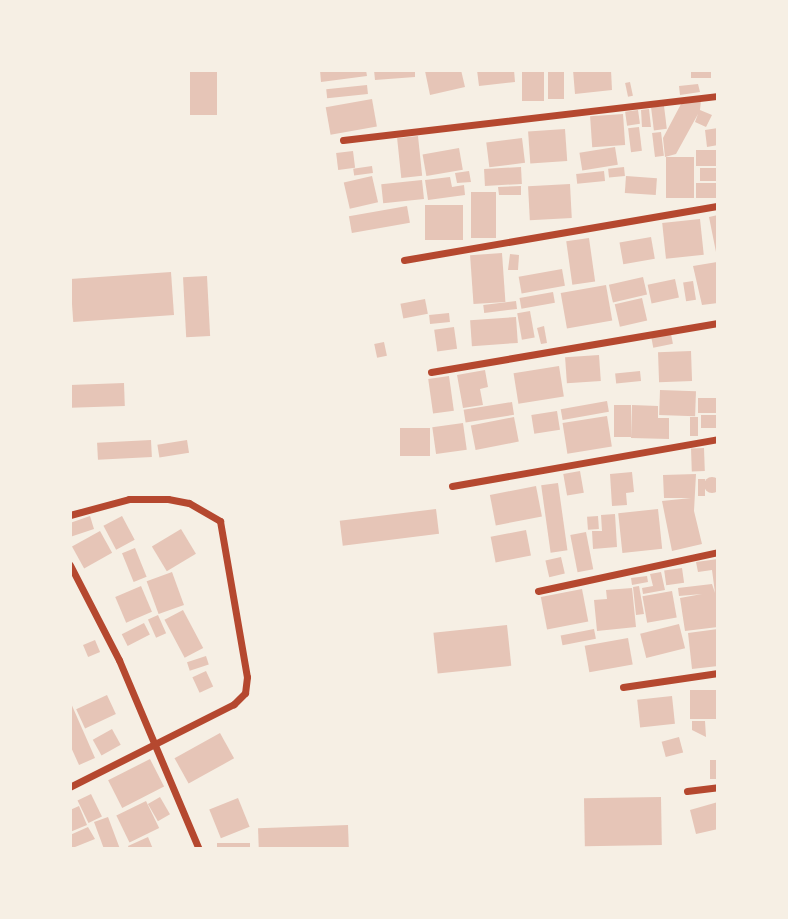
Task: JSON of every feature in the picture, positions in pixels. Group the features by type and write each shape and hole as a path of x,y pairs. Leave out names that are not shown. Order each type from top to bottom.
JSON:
{"street":[{"path":"343,140 718,96"},
{"path":"404,260 718,206"},
{"path":"431,372 718,323"},
{"path":"452,486 718,439"},
{"path":"70,515 129,499 168,499 205,509 220,521 226,535 245,693 234,704 70,787"},
{"path":"538,591 718,552"},
{"path":"70,565 155,744 198,849"},
{"path":"623,687 718,673"},
{"path":"687,791 718,787"}],"building":[{"path":"190,70 217,70 217,115 190,115"},
{"path":"320,70 366,70 367,76 321,82"},
{"path":"374,70 415,70 415,77 375,80"},
{"path":"461,70 465,87 430,95 425,71"},
{"path":"477,70 514,70 515,82 479,86"},
{"path":"522,70 544,70 544,101 522,101"},
{"path":"548,70 564,70 564,99 548,99"},
{"path":"573,70 611,70 612,90 575,94"},
{"path":"691,70 711,70 711,78 691,78"},
{"path":"630,82 633,96 628,97 625,83"},
{"path":"698,84 700,92 680,95 679,86"},
{"path":"367,85 368,94 327,98 326,89"},
{"path":"372,99 377,127 331,135 326,107"},
{"path":"701,100 700,110 712,115 706,127 695,122 698,114 676,154 665,157 663,138 681,104"},
{"path":"664,106 667,129 654,130 651,108"},
{"path":"649,109 651,127 642,127 641,110"},
{"path":"638,110 640,124 627,126 625,112"},
{"path":"623,114 625,145 592,147 590,116"},
{"path":"639,127 642,151 631,152 628,128"},
{"path":"718,128 718,145 707,147 705,130"},
{"path":"565,129 567,161 530,164 528,132"},
{"path":"661,132 664,156 655,157 652,133"},
{"path":"418,136 422,176 401,178 397,138"},
{"path":"522,138 525,163 489,167 486,142"},
{"path":"615,147 618,165 582,170 579,153"},
{"path":"459,148 463,170 426,176 423,154"},
{"path":"696,150 718,150 718,166 696,166"},
{"path":"353,151 355,168 338,170 336,153"},
{"path":"666,157 694,157 694,198 666,198"},
{"path":"372,166 373,173 354,176 353,169"},
{"path":"521,167 522,184 485,186 484,169"},
{"path":"624,167 625,176 609,178 608,169"},
{"path":"700,168 718,168 718,181 700,181"},
{"path":"469,171 471,182 457,183 455,173"},
{"path":"604,171 605,181 577,184 576,174"},
{"path":"372,176 378,202 350,209 344,183"},
{"path":"626,176 657,178 656,195 625,193"},
{"path":"450,177 452,187 464,185 465,195 428,200 425,180"},
{"path":"422,180 424,199 383,203 381,184"},
{"path":"696,183 718,183 718,198 696,198"},
{"path":"570,184 572,218 530,220 528,186"},
{"path":"521,186 521,195 499,195 498,187"},
{"path":"471,192 496,192 496,238 471,238"},
{"path":"425,205 463,205 463,240 425,240"},
{"path":"407,206 410,223 352,233 349,216"},
{"path":"718,215 718,257 717,257 709,217"},
{"path":"700,219 704,255 666,259 662,223"},
{"path":"651,237 655,259 623,264 619,243"},
{"path":"589,238 595,282 572,285 566,241"},
{"path":"502,253 505,302 473,304 470,255"},
{"path":"510,254 519,255 518,270 508,270"},
{"path":"717,262 718,303 702,305 693,266"},
{"path":"562,269 565,286 522,293 519,277"},
{"path":"171,272 174,315 73,322 70,279"},
{"path":"207,276 210,336 186,337 183,277"},
{"path":"643,277 647,295 613,302 609,285"},
{"path":"675,279 679,298 652,303 648,285"},
{"path":"693,281 696,300 686,301 683,283"},
{"path":"606,285 612,320 567,328 561,293"},
{"path":"553,292 555,303 521,309 520,298"},
{"path":"642,298 647,320 620,327 615,304"},
{"path":"425,299 428,314 403,318 400,304"},
{"path":"516,301 517,309 484,313 483,305"},
{"path":"530,311 535,338 522,340 517,313"},
{"path":"449,313 450,322 430,324 429,315"},
{"path":"516,317 518,343 472,346 470,320"},
{"path":"544,326 547,343 541,344 537,328"},
{"path":"454,327 457,349 437,352 434,330"},
{"path":"671,334 673,344 653,348 651,338"},
{"path":"384,342 387,356 377,358 374,344"},
{"path":"691,351 692,381 659,382 658,352"},
{"path":"599,355 601,381 567,383 565,357"},
{"path":"559,366 564,397 518,404 514,373"},
{"path":"485,370 488,387 480,389 483,405 463,408 457,375"},
{"path":"640,371 641,381 616,384 615,374"},
{"path":"449,376 454,411 433,414 428,379"},
{"path":"124,383 125,406 71,408 70,385"},
{"path":"660,390 696,391 695,416 659,415"},
{"path":"698,398 717,398 717,413 698,413"},
{"path":"607,401 609,412 563,420 561,409"},
{"path":"512,402 514,415 466,423 464,410"},
{"path":"614,405 631,405 631,437 614,437"},
{"path":"632,405 658,406 658,418 669,418 669,439 631,438"},
{"path":"557,411 560,430 534,434 531,415"},
{"path":"701,415 718,415 718,428 701,428"},
{"path":"607,416 612,447 567,454 563,423"},
{"path":"514,417 519,442 476,450 471,425"},
{"path":"690,417 698,417 698,436 690,436"},
{"path":"463,423 467,450 436,454 432,427"},
{"path":"400,428 430,428 430,456 400,456"},
{"path":"151,440 152,457 98,460 97,443"},
{"path":"187,440 189,453 159,458 157,445"},
{"path":"691,448 704,448 705,471 692,471"},
{"path":"580,471 584,493 567,496 563,474"},
{"path":"632,472 634,492 626,493 627,505 612,506 610,474"},
{"path":"696,474 694,511 702,544 672,551 662,501 691,498 664,498 663,475"},
{"path":"712,477 718,479 718,491 712,493 706,491 704,485 706,479"},
{"path":"698,479 705,479 705,496 698,496"},
{"path":"558,483 567,550 551,553 541,485"},
{"path":"536,486 542,516 496,525 490,495"},
{"path":"436,509 439,534 343,546 340,521"},
{"path":"658,509 662,549 622,553 618,513"},
{"path":"615,514 617,547 593,549 592,531 602,531 601,515"},
{"path":"90,516 94,529 70,537 70,523"},
{"path":"122,516 135,540 116,550 103,526"},
{"path":"598,516 599,529 588,530 587,517"},
{"path":"181,529 196,554 167,571 152,547"},
{"path":"526,530 531,556 496,562 491,537"},
{"path":"100,531 112,553 84,568 72,547"},
{"path":"586,532 593,569 578,572 570,535"},
{"path":"135,548 147,577 134,582 122,553"},
{"path":"561,557 565,574 549,577 545,561"},
{"path":"718,559 718,627 685,631 680,598 702,594 679,596 678,588 712,584 715,593 712,570 698,572 696,562"},
{"path":"682,568 684,583 666,585 664,571"},
{"path":"172,572 184,605 159,614 147,581"},
{"path":"661,572 665,590 643,594 642,588 653,586 650,574"},
{"path":"647,576 648,582 632,585 631,578"},
{"path":"141,586 152,612 126,623 115,597"},
{"path":"639,586 644,614 636,615 633,587"},
{"path":"632,588 636,627 597,631 594,600 607,599 606,590"},
{"path":"582,589 588,621 547,629 541,597"},
{"path":"672,591 677,618 647,623 642,596"},
{"path":"183,610 203,648 185,658 164,620"},
{"path":"158,615 166,633 156,638 148,619"},
{"path":"144,623 150,635 128,646 122,634"},
{"path":"679,624 685,648 646,658 640,634"},
{"path":"507,625 511,666 438,674 433,633"},
{"path":"594,629 596,639 563,645 561,635"},
{"path":"718,629 718,666 692,669 688,633"},
{"path":"628,638 633,665 589,672 585,646"},
{"path":"95,640 100,652 88,657 83,645"},
{"path":"206,656 209,665 190,671 187,662"},
{"path":"206,671 213,686 200,693 192,677"},
{"path":"690,690 718,690 718,719 690,719"},
{"path":"107,695 116,714 85,728 76,709"},
{"path":"672,696 675,724 640,728 637,700"},
{"path":"70,701 95,758 79,765 70,745"},
{"path":"692,721 705,721 706,737 692,730"},
{"path":"112,729 121,745 101,755 93,740"},
{"path":"220,733 234,758 189,784 175,758"},
{"path":"679,737 683,752 666,757 662,742"},
{"path":"150,759 164,787 122,808 108,780"},
{"path":"710,760 718,760 718,779 710,779"},
{"path":"91,794 102,816 88,823 78,801"},
{"path":"160,797 170,814 158,821 148,804"},
{"path":"661,797 662,845 585,846 584,798"},
{"path":"238,798 250,827 221,838 209,810"},
{"path":"146,801 159,828 129,842 116,815"},
{"path":"718,802 718,829 696,834 690,810"},
{"path":"79,806 87,825 70,832 70,810"},
{"path":"108,817 120,849 104,849 94,822"},
{"path":"348,825 349,849 259,849 258,828"},
{"path":"88,827 95,839 70,849 70,835"},
{"path":"148,837 153,849 129,849 128,846"},
{"path":"217,843 250,843 250,849 217,849"}]}
